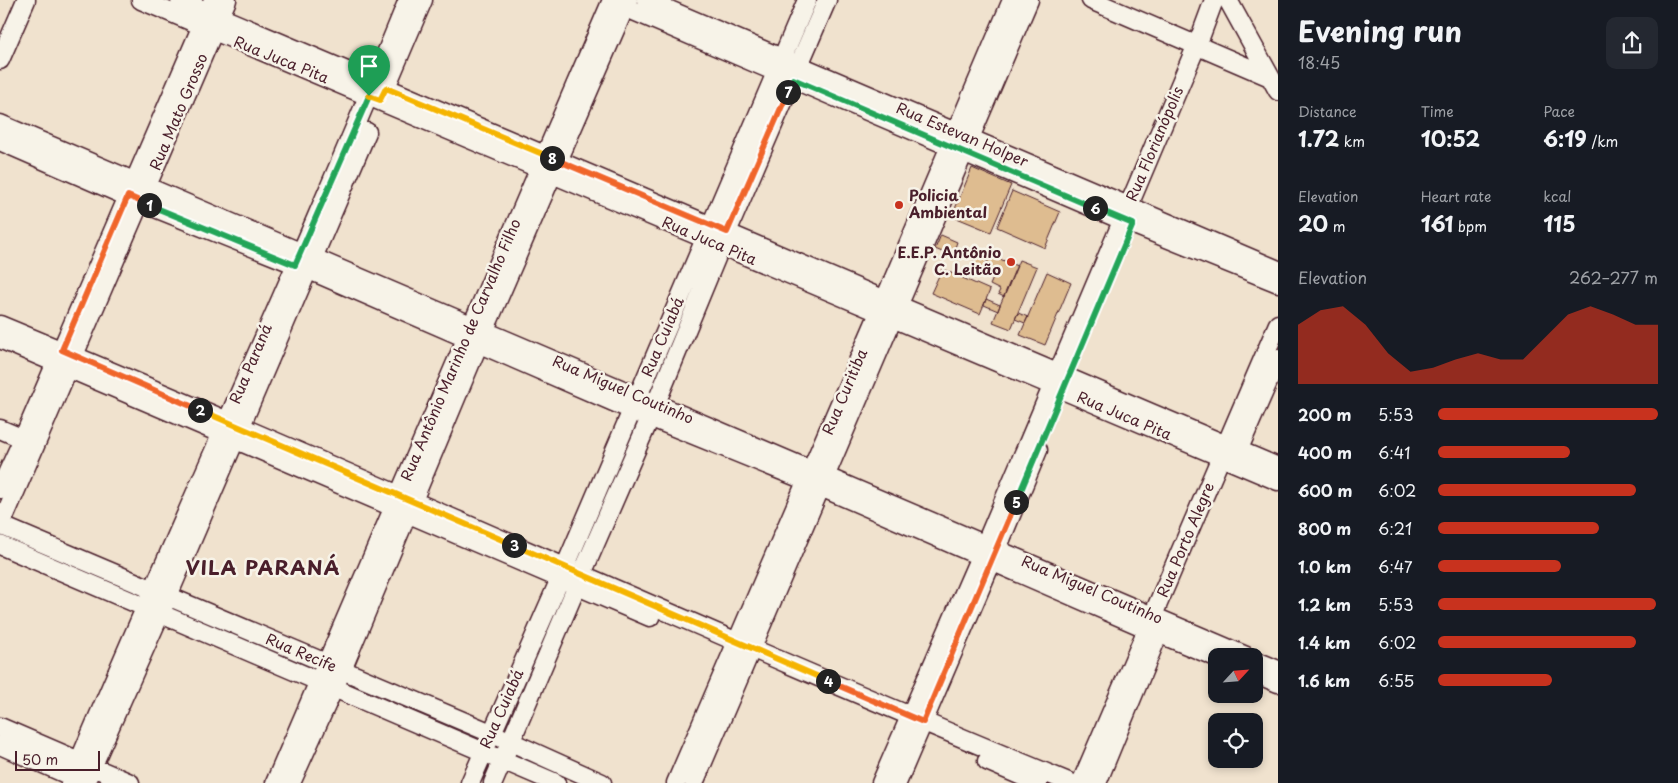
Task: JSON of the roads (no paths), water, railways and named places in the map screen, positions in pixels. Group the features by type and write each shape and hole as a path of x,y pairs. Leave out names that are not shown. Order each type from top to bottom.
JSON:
{"street":[{"path":"0,30 13,0"},
{"path":"0,60 26,0"},
{"name":"Rua Juca Pita","path":"141,0 211,17"},
{"name":"Rua Juca Pita","path":"180,0 211,17 377,92 1230,453 1278,467"},
{"name":"Rua Mato Grosso","path":"0,526 29,442 211,17 227,0"},
{"name":"Rua Paraná","path":"377,92 408,0"},
{"name":"Rua Paraná","path":"82,776 377,92 423,0"},
{"name":"Rua Estevan Holper","path":"646,0 779,65"},
{"name":"Rua Cuiabá","path":"470,783 807,0"},
{"name":"Rua Cuiabá","path":"494,783 827,0"},
{"name":"Rua Curitiba","path":"960,142 1012,0"},
{"name":"Rua Curitiba","path":"676,783 742,651 960,142 1029,0"},
{"path":"1091,0 1204,42 1260,60"},
{"path":"1120,0 1204,42 1274,84"},
{"name":"Rua Florianópolis","path":"1204,42 1214,0"},
{"path":"1228,0 1274,84"},
{"name":"Rua Florianópolis","path":"881,783 914,724 1204,42 1228,0"},
{"name":"Rua Estevan Holper","path":"617,2 796,72 1130,215 1278,283"},
{"name":"Rua Antônio Marinho de Carvalho Filho","path":"275,783 326,684 342,670 403,505 617,2"},
{"name":"Rua Miguel Coutinho","path":"0,124 137,191"},
{"name":"Rua Miguel Coutinho","path":"0,141 137,191 1156,625 1223,648"},
{"name":"Rua Estevan Holper","path":"1130,215 1278,270"},
{"name":"Rua Porto Alegre","path":"1082,783 1156,625 1230,453 1278,324"},
{"path":"0,325 65,360"},
{"path":"0,339 65,360 231,430 914,724 1038,783"},
{"name":"Rua Porto Alegre","path":"1230,453 1278,359"},
{"path":"0,429 29,442"},
{"name":"Rua Mato Grosso","path":"0,489 29,442"},
{"name":"Rua Juca Pita","path":"1230,453 1278,481"},
{"name":"Rua Antônio Marinho de Carvalho Filho","path":"291,783 326,684 326,663 403,505"},
{"name":"Rua Recife","path":"0,526 491,733 602,783"},
{"name":"Rua Recife","path":"0,545 556,783"},
{"name":"Rua Miguel Coutinho","path":"1156,625 1208,653"},
{"name":"Rua Porto Alegre","path":"1097,783 1156,625"},
{"name":"Rua Curitiba","path":"694,783 742,651"},
{"path":"1263,664 1278,670"},
{"path":"1263,677 1278,684"},
{"path":"914,724 1072,783"},
{"name":"Rua Florianópolis","path":"897,783 914,724"},
{"path":"0,727 82,776"},
{"path":"0,746 82,776 130,783"}],"place":[{"name":"Policia Ambiental","path":"899,205"},
{"name":"E.E.P. Antônio C. Leitão","path":"1011,262"}],"district":[{"name":"VILA PARANÁ","path":"263,568"}]}
